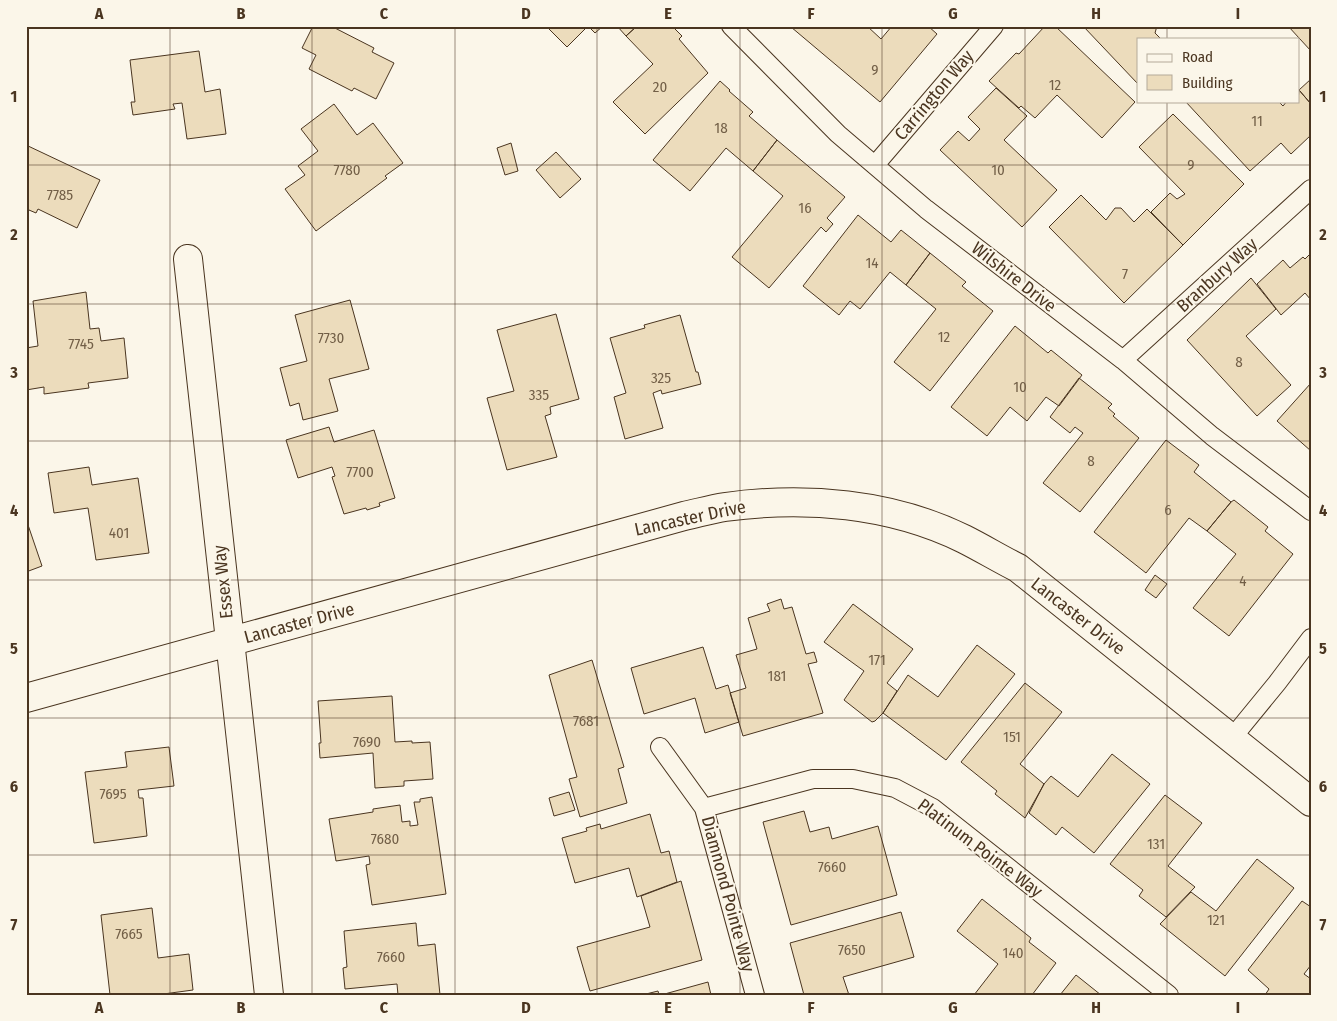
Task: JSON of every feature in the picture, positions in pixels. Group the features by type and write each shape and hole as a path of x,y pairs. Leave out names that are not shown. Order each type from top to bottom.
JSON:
{"street":[{"name":"Essex Way","path":"188,259 268,995"},
{"name":"Lancaster Drive","path":"26,698 725,507 791,502 850,505 910,518 963,538 1018,568 1311,802"}],"lane":[{"name":"Wilshire Drive","path":"731,26 838,134 926,209 1123,360 1212,436 1311,511"},
{"name":"Carrington Way","path":"875,164 994,26"},
{"name":"Branbury Way","path":"1123,360 1311,189"},
{"path":"1232,738 1311,638"},
{"name":"Diamnond Pointe Way","path":"660,747 704,808 755,995"},
{"name":"Platinum Pointe Way","path":"704,808 814,779 853,779 894,788 933,808 1169,995"}],"building":[{"path":"313,26 327,26 330,28 331,26 374,48 372,52 394,63 376,99 354,88 352,91 309,69 316,55 302,48"},
{"path":"546,26 588,26 567,47"},
{"path":"588,26 603,26 595,33"},
{"path":"617,26 637,26 626,36"},
{"path":"637,26 672,26 682,36 679,39 708,73 645,134 613,102 653,64 626,36"},
{"path":"867,26 881,39 892,26 928,26 937,34 880,102 791,27"},
{"path":"1045,26 1055,26 1135,102 1102,138 1057,95 1035,118 1021,106 1019,108 989,81 1016,53 1019,54"},
{"path":"1083,26 1157,26 1155,33 1160,38 1137,38 1137,83"},
{"path":"1288,26 1311,26 1311,51 1300,38"},
{"path":"199,51 205,92 220,89 226,134 187,139 182,103 173,104 175,109 133,115 131,102 135,102 130,60"},
{"path":"1311,79 1311,104 1300,91"},
{"path":"720,81 753,112 749,116 777,140 753,171 726,148 690,191 653,160"},
{"path":"996,88 1027,116 1004,140 1057,190 1022,227 940,150 958,131 969,141 980,129 968,117"},
{"path":"1300,91 1311,104 1311,135 1291,154 1281,143 1250,171 1186,102 1279,102 1283,106 1286,102 1300,102"},
{"path":"334,104 357,135 373,123 403,163 385,176 387,178 316,231 285,189 305,175 298,166 318,151 301,129"},
{"path":"1173,114 1244,184 1183,245 1151,212 1170,193 1177,199 1185,194 1139,147"},
{"path":"777,140 845,197 827,218 833,224 826,232 821,227 769,288 732,257 783,196 753,171"},
{"path":"511,143 518,171 505,175 497,148"},
{"path":"26,145 100,180 77,228 38,209 36,213 29,210 26,215"},
{"path":"556,152 581,179 560,198 536,170"},
{"path":"1081,195 1106,220 1115,208 1121,208 1134,222 1147,209 1183,245 1124,303 1049,227"},
{"path":"858,215 891,242 901,230 930,253 906,285 890,272 860,309 850,301 839,315 803,286"},
{"path":"930,253 966,282 962,286 993,311 930,391 894,362 936,309 906,285"},
{"path":"1311,253 1311,300 1305,293 1281,315 1257,284 1283,260 1290,268"},
{"path":"1251,278 1276,309 1246,336 1291,385 1257,416 1187,340"},
{"path":"86,292 90,329 99,328 101,341 124,338 128,378 88,383 89,388 44,394 44,387 26,390 26,348 38,346 33,301"},
{"path":"350,300 369,369 329,379 338,411 303,420 299,403 290,406 280,368 307,361 295,315"},
{"path":"556,314 579,399 550,407 551,414 545,416 557,457 507,470 487,398 514,391 497,330"},
{"path":"680,315 701,384 662,394 661,390 653,393 663,428 625,439 614,397 626,393 610,338 645,328 644,325"},
{"path":"1015,326 1048,353 1051,350 1082,375 1059,406 1046,397 1027,421 1010,407 987,436 951,407"},
{"path":"1079,378 1112,404 1108,408 1115,414 1113,416 1139,438 1080,512 1043,483 1083,433 1075,427 1070,433 1050,417"},
{"path":"1311,383 1311,451 1277,421"},
{"path":"329,427 334,442 374,430 395,498 379,503 380,506 344,514 332,477 335,476 332,467 298,478 286,440"},
{"path":"1166,440 1199,465 1194,472 1231,502 1207,531 1189,518 1146,573 1094,532"},
{"path":"89,467 92,485 138,478 149,553 96,560 88,508 54,513 48,473"},
{"path":"1234,500 1268,527 1265,531 1293,554 1229,636 1193,608 1236,554 1207,531"},
{"path":"26,519 42,566 26,572"},
{"path":"1155,575 1167,584 1156,598 1145,590"},
{"path":"781,599 784,609 792,607 806,654 814,652 817,662 808,664 823,713 743,736 730,693 746,688 736,655 757,649 748,618 770,611 767,604"},
{"path":"853,604 913,649 887,683 897,691 883,713 872,722 844,700 864,671 824,642"},
{"path":"977,645 1015,674 946,760 883,713 908,675 938,697"},
{"path":"703,647 716,689 728,685 739,722 705,733 695,698 644,714 631,668"},
{"path":"592,660 624,767 618,769 627,803 580,817 569,779 577,777 549,675"},
{"path":"1025,683 1062,712 1020,764 1044,784 1025,818 995,794 997,791 961,762"},
{"path":"392,696 395,742 430,742 433,779 404,781 404,786 375,788 373,753 320,758 319,743 321,743 318,701"},
{"path":"169,747 174,786 138,790 139,798 143,798 147,836 94,843 85,772 127,767 125,752"},
{"path":"1112,754 1150,784 1094,853 1062,827 1056,835 1029,813 1044,784 1051,776 1078,797"},
{"path":"569,792 575,810 554,816 549,798"},
{"path":"1165,795 1202,823 1168,866 1195,887 1166,917 1139,896 1143,890 1110,864"},
{"path":"432,797 446,894 372,905 366,865 370,864 369,856 336,861 329,819 373,812 373,809 400,805 402,822 410,821 410,826 418,825 414,802 420,802 420,799"},
{"path":"804,811 810,832 829,827 832,839 878,826 897,895 791,925 763,822"},
{"path":"650,814 661,853 669,851 677,882 637,897 629,868 575,883 562,838 587,831 586,828 600,824 601,829"},
{"path":"1257,859 1294,888 1225,976 1160,924 1191,892 1216,911"},
{"path":"681,881 702,960 590,991 577,947 650,927 641,896"},
{"path":"982,899 1031,938 1029,942 1056,963 1032,995 974,995 998,964 957,931"},
{"path":"1302,901 1311,907 1311,965 1304,974 1311,979 1311,995 1265,995 1269,989 1248,970"},
{"path":"152,908 158,958 189,954 193,990 156,995 110,995 101,915"},
{"path":"901,912 914,957 843,977 849,995 804,995 790,943"},
{"path":"416,923 418,946 435,944 440,995 398,995 397,984 345,989 343,968 347,967 344,931"},
{"path":"1076,975 1101,995 1060,995"},
{"path":"708,982 711,995 661,995"},
{"path":"658,991 659,995 646,995 646,994"}]}
